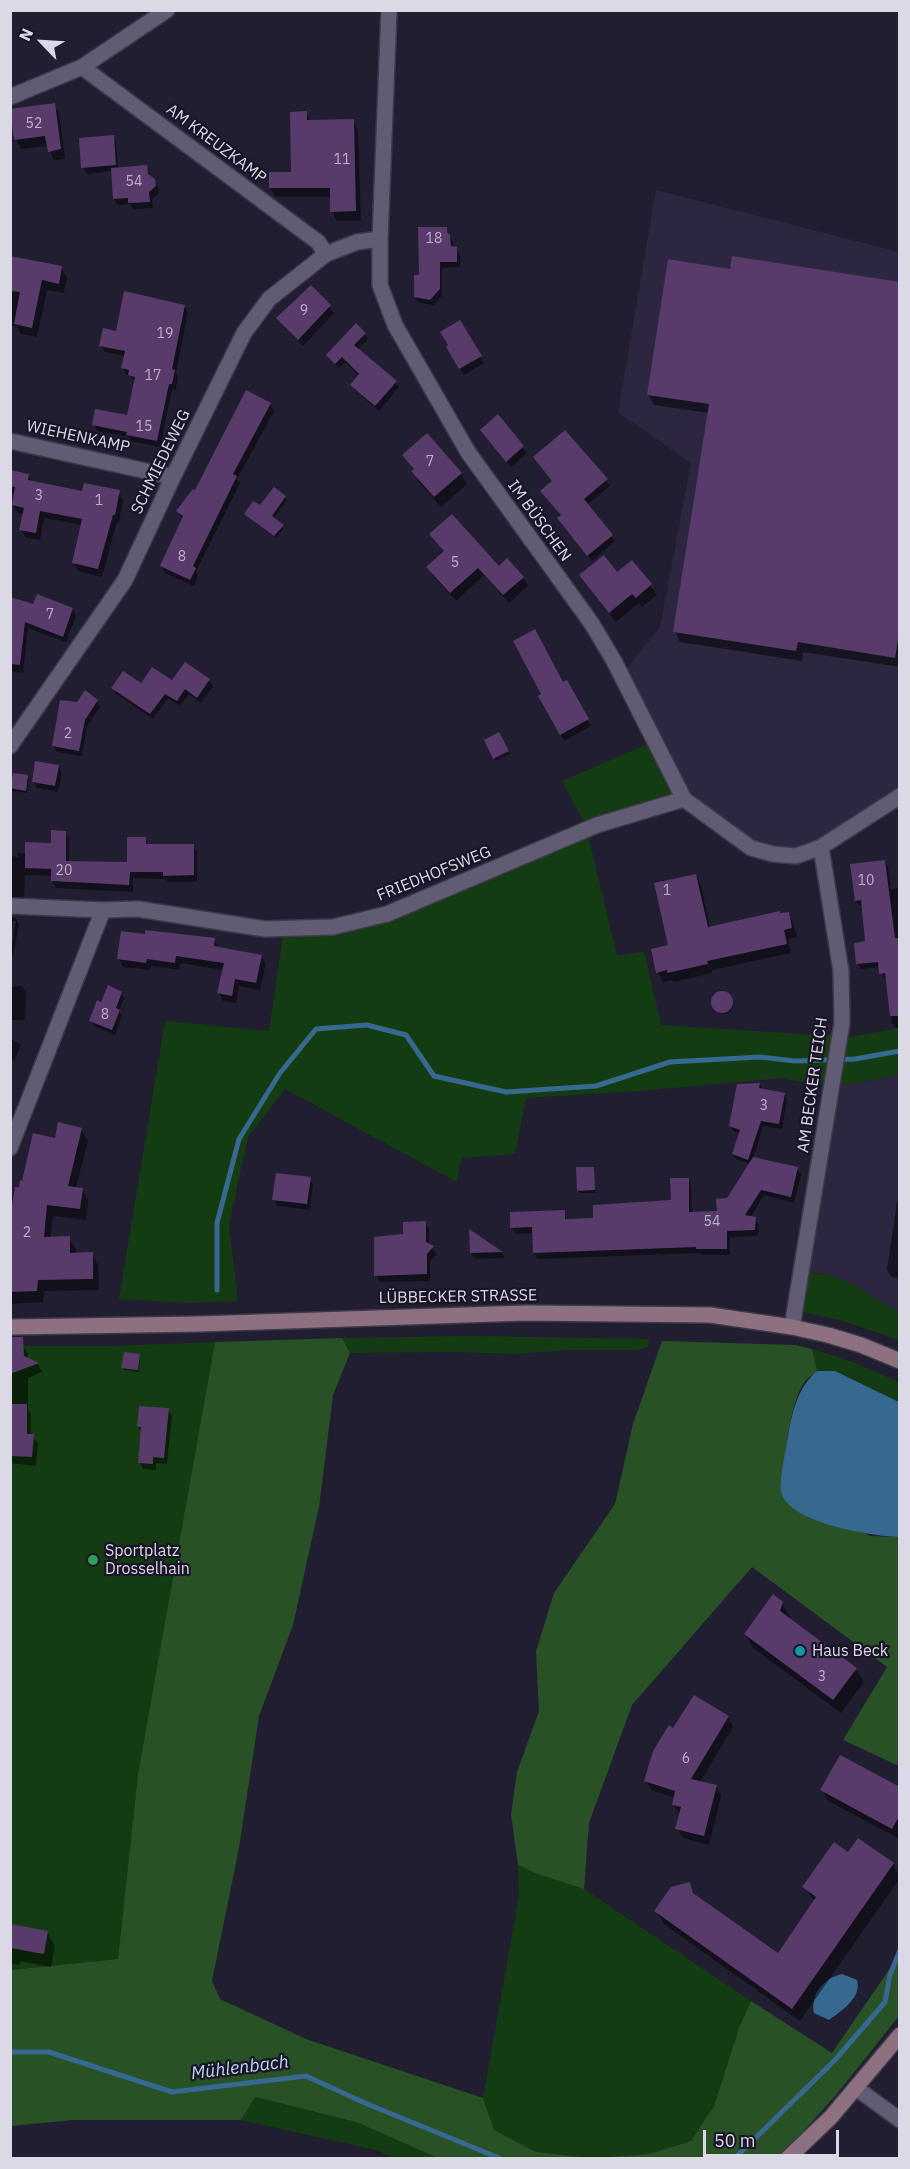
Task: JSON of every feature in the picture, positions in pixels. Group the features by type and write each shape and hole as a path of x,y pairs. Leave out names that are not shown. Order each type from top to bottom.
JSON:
{"main road":[{"name":"LÜBBECKER STRASSE","path":"10,1327 199,1324 525,1313 710,1314 792,1327 861,1345 900,1361"},
{"path":"788,2158 831,2117 900,2035"}],"street":[{"path":"10,97 82,66 168,10"},
{"name":"IM BÜSCHEN","path":"389,10 380,285 395,325 468,452 598,633 684,799 751,848 773,854 796,856 821,847 900,796"},
{"name":"AM KREUZKAMP","path":"82,66 318,242 326,254"},
{"name":"SCHMIEDEWEG","path":"10,746 124,580 244,333 269,299 326,254 357,242 380,239"},
{"name":"WIEHENKAMP","path":"10,441 173,477"},
{"name":"FRIEDHOFSWEG","path":"10,906 103,910 138,909 264,929 333,927 387,914 597,825 684,799"},
{"name":"AM BECKER TEICH","path":"792,1327 842,1023 841,971 821,847"},
{"path":"10,1148 103,910"},
{"path":"856,2088 900,2120"}],"shaded area":[{"path":"656,190 899,252 899,797 827,848 753,854 679,798 625,671 660,627 691,463 618,412"},
{"path":"899,1075 899,1311 821,1273 809,1273 839,1086"}],"green space":[{"path":"650,743 679,798 586,827 617,956 644,951 661,1025 849,1037 899,1028 899,1075 839,1086 812,1084 783,1078 526,1098 515,1154 461,1158 457,1182 285,1089 248,1137 229,1225 238,1301 189,1303 119,1299 165,1021 269,1031 283,936 334,933 586,826 562,781"},
{"path":"809,1273 822,1274 845,1281 899,1311 899,1340 843,1321 802,1312"},
{"path":"473,1336 649,1339 648,1347 637,1350 567,1350 516,1354 350,1353 342,1338"},
{"path":"342,1338 350,1353 333,1395 319,1507 293,1625 259,1716 239,1848 212,1981 220,1999 306,2039 483,2098 494,2130 536,2152 591,2158 438,2158 356,2122 255,2097 241,2120 73,2120 11,2126 11,1970 118,1959 138,1774 215,1342"},
{"path":"662,1341 796,1345 812,1349 817,1371 806,1380 795,1403 788,1433 781,1491 870,1536 899,1537 899,1766 843,1740 887,1667 752,1567 632,1705 589,1823 584,1889 518,1865 511,1814 517,1772 539,1711 536,1651 554,1593 615,1504 633,1424"},
{"name":"Sportplatz Drosselhain","path":"215,1342 138,1774 118,1959 11,1970 11,1346 115,1346"},
{"path":"812,1349 853,1362 899,1382 899,1402 835,1371 817,1371"},
{"path":"518,1865 584,1889 751,2001 739,2028 714,2106 691,2141 649,2154 591,2158 536,2152 494,2130 483,2098 519,1896"},
{"path":"899,1955 899,2016 836,2095 791,2145 775,2158 595,2158 649,2154 691,2141 714,2106 739,2028 751,2001 832,2053"},
{"path":"254,2097 356,2122 438,2158 393,2158 376,2150 241,2120"}],"water":[{"path":"817,1371 835,1371 899,1402 899,1537 832,1526 798,1512 786,1502 781,1491 781,1480 792,1418 801,1392 810,1377"},
{"path":"842,1974 857,1980 857,1992 854,1998 829,2020 814,2013 816,1993 829,1979"}],"building":[{"path":"55,103 61,149 48,152 45,136 14,140 10,109"},
{"path":"307,111 307,120 354,119 356,211 330,212 330,188 269,188 269,172 291,172 290,112"},
{"path":"114,135 116,165 81,168 79,138"},
{"path":"147,165 148,174 155,179 156,186 149,192 150,202 128,203 128,198 113,199 111,168"},
{"path":"418,227 447,227 451,246 457,247 457,262 440,262 440,289 430,300 414,297 414,275 419,275"},
{"path":"10,256 62,266 59,284 42,280 32,328 14,324 20,292 10,291"},
{"path":"732,256 900,282 900,627 895,658 798,642 796,651 673,632 709,404 647,395 668,259 730,269"},
{"path":"311,285 331,305 298,340 276,318"},
{"path":"124,291 185,305 172,369 175,370 172,384 169,384 157,441 92,425 95,409 127,415 135,377 128,375 129,370 121,368 125,351 99,346 103,328 116,331"},
{"path":"460,320 482,356 459,369 440,332"},
{"path":"356,323 366,333 354,345 397,381 375,406 350,385 359,374 342,357 335,364 326,355"},
{"path":"246,390 271,403 233,474 237,476 193,566 196,568 190,580 160,566 183,516 176,511 193,489 195,490"},
{"path":"498,414 524,446 506,462 480,430"},
{"path":"565,430 608,479 584,499 613,535 587,556 557,518 561,515 540,491 552,481 533,457"},
{"path":"427,433 462,473 434,497 411,471 414,469 402,455"},
{"path":"10,470 29,474 28,480 82,491 84,483 120,490 115,515 113,515 98,569 72,563 82,519 40,511 36,533 19,530 24,508 12,505 15,487 10,486"},
{"path":"274,487 286,496 272,516 284,525 274,536 244,514 253,501 260,505"},
{"path":"452,514 499,566 507,558 524,577 503,595 478,568 450,593 426,567 444,551 429,534"},
{"path":"604,555 617,572 632,560 652,584 636,598 632,594 609,613 579,575"},
{"path":"37,594 73,608 63,637 25,622 20,665 10,664 10,597 33,604"},
{"path":"535,629 563,682 567,680 589,719 560,735 538,696 541,694 513,641"},
{"path":"185,662 210,679 197,698 185,689 177,701 165,694 150,714 111,688 123,671 141,683 152,667 172,680"},
{"path":"85,690 98,700 85,720 79,751 52,746 60,700 77,702"},
{"path":"499,732 509,751 493,759 484,740"},
{"path":"35,761 59,765 55,786 32,782"},
{"path":"13,773 28,775 26,791 10,788"},
{"path":"51,830 66,831 66,861 127,862 127,837 146,837 146,844 194,844 194,875 163,876 163,872 130,872 129,885 51,881 51,869 25,868 25,842 51,843"},
{"path":"885,860 895,938 900,938 900,1016 890,1016 885,973 879,974 878,962 856,964 854,943 865,941 861,900 855,901 850,864"},
{"path":"696,874 708,927 780,911 780,913 789,912 792,928 784,930 787,944 707,961 708,964 667,973 667,970 656,973 651,949 668,945 654,883"},
{"path":"145,930 215,938 214,946 262,955 256,983 235,979 232,996 217,993 224,963 176,956 175,963 147,959 146,963 117,959 121,931 145,934"},
{"path":"108,985 122,992 116,1008 120,1010 112,1030 89,1021 97,1000 101,1002"},
{"path":"722,991 730,994 733,1002 730,1010 722,1013 714,1010 711,1002 714,994"},
{"path":"760,1083 759,1088 785,1093 779,1124 761,1121 748,1160 732,1154 740,1130 729,1126 737,1084"},
{"path":"58,1122 82,1128 68,1186 83,1188 80,1209 47,1205 44,1237 70,1236 70,1253 93,1252 93,1279 38,1280 37,1291 10,1292 10,1218 15,1187 19,1187 20,1180 22,1181 33,1133 55,1138"},
{"path":"753,1157 798,1167 791,1197 761,1190 745,1215 756,1217 755,1230 727,1231 727,1249 696,1249 696,1247 533,1253 532,1227 510,1228 510,1212 565,1210 565,1219 593,1218 593,1205 671,1200 670,1178 689,1178 689,1212 717,1211 716,1199 727,1198"},
{"path":"576,1167 594,1167 595,1190 577,1191"},
{"path":"276,1173 311,1177 307,1204 272,1200"},
{"path":"426,1221 426,1242 434,1246 427,1254 427,1274 374,1276 374,1237 403,1234 403,1222"},
{"path":"469,1229 503,1252 470,1253"},
{"path":"10,1337 23,1337 24,1356 39,1363 10,1374"},
{"path":"124,1352 140,1354 138,1370 121,1368"},
{"path":"10,1404 27,1404 27,1434 34,1434 32,1457 10,1456"},
{"path":"139,1406 169,1408 164,1458 153,1457 153,1464 138,1463 141,1427 137,1427"},
{"name":"Haus Beck","path":"773,1594 783,1602 780,1611 857,1668 833,1700 744,1634"},
{"path":"694,1695 729,1716 691,1779 717,1785 704,1836 675,1829 681,1807 672,1805 675,1791 644,1781 653,1751 669,1725 673,1728"},
{"path":"840,1755 900,1787 900,1815 892,1829 820,1790"},
{"path":"858,1838 894,1863 792,2009 654,1911 671,1887 690,1882 693,1893 778,1953 816,1897 802,1887 834,1842 848,1852"},
{"path":"10,1924 48,1931 44,1954 10,1948"}],"waterway":[{"path":"217,1290 217,1223 239,1139 280,1073 316,1029 367,1025 406,1035 434,1076 506,1092 596,1086 670,1062 760,1057 795,1061 855,1059 900,1051"},
{"path":"735,2158 835,2060 885,2002 890,1975 900,1950"},
{"name":"Mühlenbach","path":"10,2052 49,2052 172,2092 306,2076 499,2158"}],"place":[{"name":"Sportplatz Drosselhain","path":"93,1560"},
{"name":"Haus Beck","path":"800,1651"}]}
